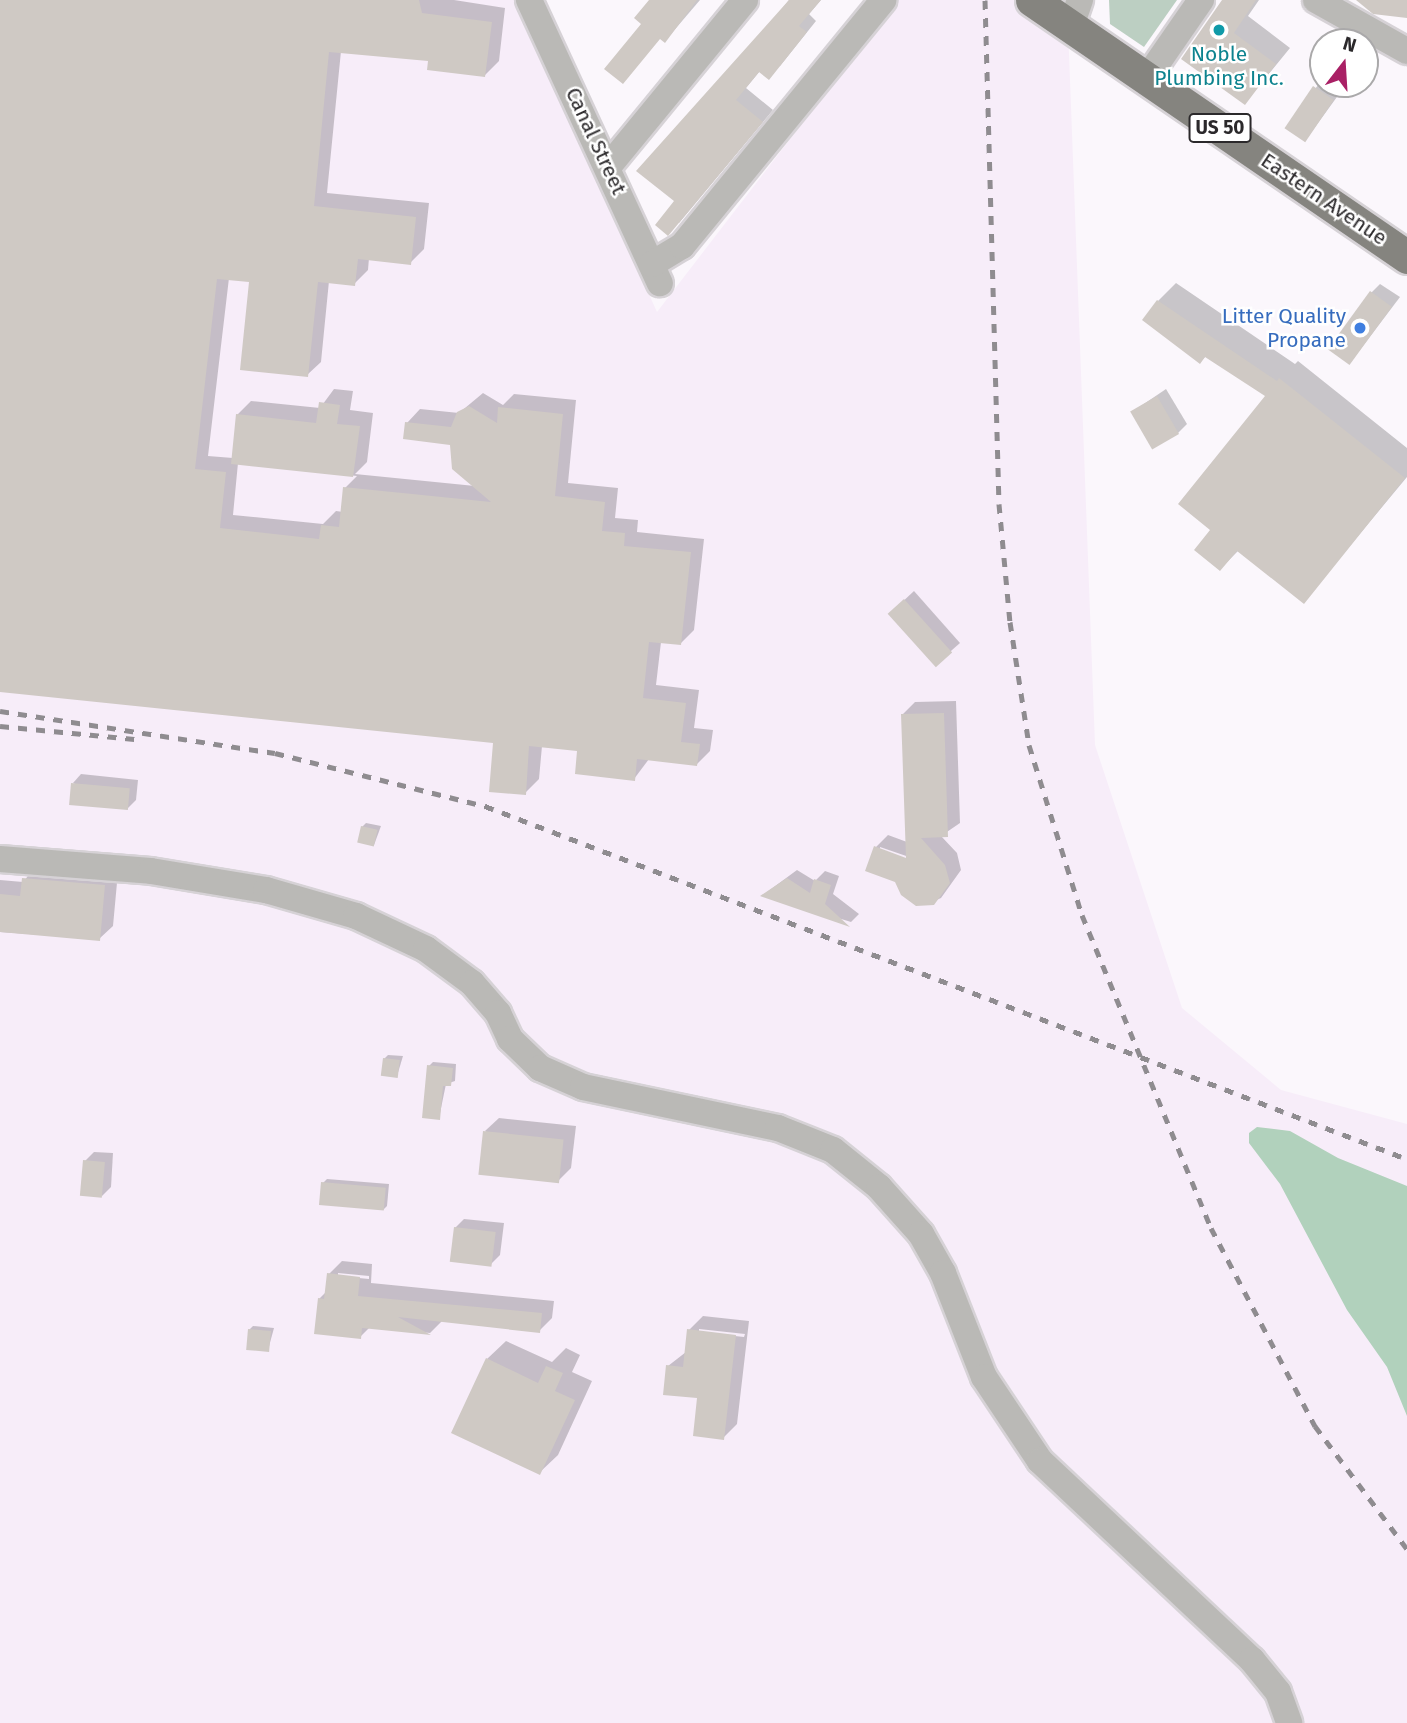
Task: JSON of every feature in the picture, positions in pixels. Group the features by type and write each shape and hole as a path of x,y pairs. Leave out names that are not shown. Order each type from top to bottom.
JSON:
{"main road":[{"name":"Eastern Avenue","path":"1032,0 1076,13 1147,78 1407,257"}],"street":[{"name":"Canal Street","path":"529,0 656,273 682,246 883,0"},
{"path":"608,167 745,0"},
{"path":"1147,78 1201,0"},
{"path":"1316,0 1407,51"},
{"path":"0,859 151,871 266,890 356,916 426,949 472,983 498,1013 510,1039 540,1068 583,1087 778,1128 833,1150 878,1188 921,1234 943,1273 984,1377 1040,1461 1252,1660 1278,1692 1289,1723"}],"shaded area":[{"path":"0,0 516,0 657,312 897,0 1067,0 1095,745 1182,1008 1281,1090 1407,1124 1407,1723 0,1723"}],"green space":[{"path":"1109,0 1177,0 1144,47 1110,24"},
{"path":"1257,1127 1290,1131 1338,1158 1407,1186 1407,1416 1387,1367 1347,1310 1280,1184 1249,1143 1249,1133"}],"building":[{"path":"0,0 419,0 422,13 492,22 485,77 427,70 428,61 329,52 314,206 416,217 411,265 358,259 355,286 318,282 308,377 240,370 249,282 217,279 195,469 226,472 220,528 319,539 321,525 339,527 343,487 491,502 452,469 450,445 403,439 405,422 451,427 457,412 469,406 497,423 498,407 563,414 555,496 605,502 602,531 625,533 624,546 691,552 681,645 649,642 643,698 686,703 681,742 700,744 697,766 637,759 635,781 575,774 577,751 529,746 526,795 489,792 493,743 0,692"},
{"path":"649,0 697,0 665,43 660,39 623,84 604,69 641,24 634,18"},
{"path":"789,0 821,0 799,26 807,32 769,80 759,72 736,100 763,122 668,236 655,225 674,201 636,171"},
{"path":"1222,0 1256,0 1234,33 1276,64 1245,105 1181,59"},
{"path":"1356,0 1407,0 1407,18 1373,14"},
{"path":"1309,92 1309,98 1331,98 1334,100 1305,142 1284,128"},
{"name":"Litter Quality Propane","path":"1370,291 1392,307 1350,365 1328,349"},
{"path":"1157,300 1277,381 1279,378 1405,478 1304,604 1237,551 1220,571 1194,550 1210,530 1178,504 1265,396 1205,357 1200,364 1142,320"},
{"path":"1157,396 1179,434 1152,450 1130,412"},
{"path":"319,402 340,405 337,424 360,426 353,477 231,464 236,414 316,423"},
{"path":"904,599 952,653 936,667 888,614"},
{"path":"944,713 948,837 921,838 945,865 950,883 934,905 916,906 901,895 895,882 865,871 874,846 906,858 901,714"},
{"path":"71,783 130,788 128,810 69,805"},
{"path":"361,826 378,830 374,846 357,843"},
{"path":"22,878 105,885 100,941 0,932 0,894 20,896"},
{"path":"787,878 810,893 814,879 831,885 825,904 850,927 760,896"},
{"path":"383,1058 400,1060 398,1078 381,1076"},
{"path":"427,1065 453,1068 451,1086 443,1086 440,1120 422,1118"},
{"path":"483,1131 564,1139 559,1183 478,1175"},
{"path":"83,1160 105,1162 102,1198 80,1196"},
{"path":"321,1182 386,1188 384,1211 319,1205"},
{"path":"454,1227 496,1232 491,1267 450,1262"},
{"path":"327,1273 360,1277 358,1296 542,1313 540,1333 398,1317 431,1335 362,1328 361,1339 314,1334 318,1298 324,1299"},
{"path":"248,1329 271,1331 269,1352 246,1350"},
{"path":"687,1329 736,1335 724,1440 693,1436 697,1398 663,1395 666,1365 683,1367"},
{"path":"486,1358 538,1383 546,1366 563,1373 555,1391 575,1400 540,1475 451,1433"}],"railway":[{"path":"985,0 999,504 1010,622 1029,745 1082,915 1211,1228 1315,1426 1407,1549"},
{"path":"0,711 275,753 485,806 1407,1159"},
{"path":"0,726 134,739"}],"place":[{"name":"Noble Plumbing Inc.","path":"1219,30"},
{"name":"Litter Quality Propane","path":"1360,328"}]}
